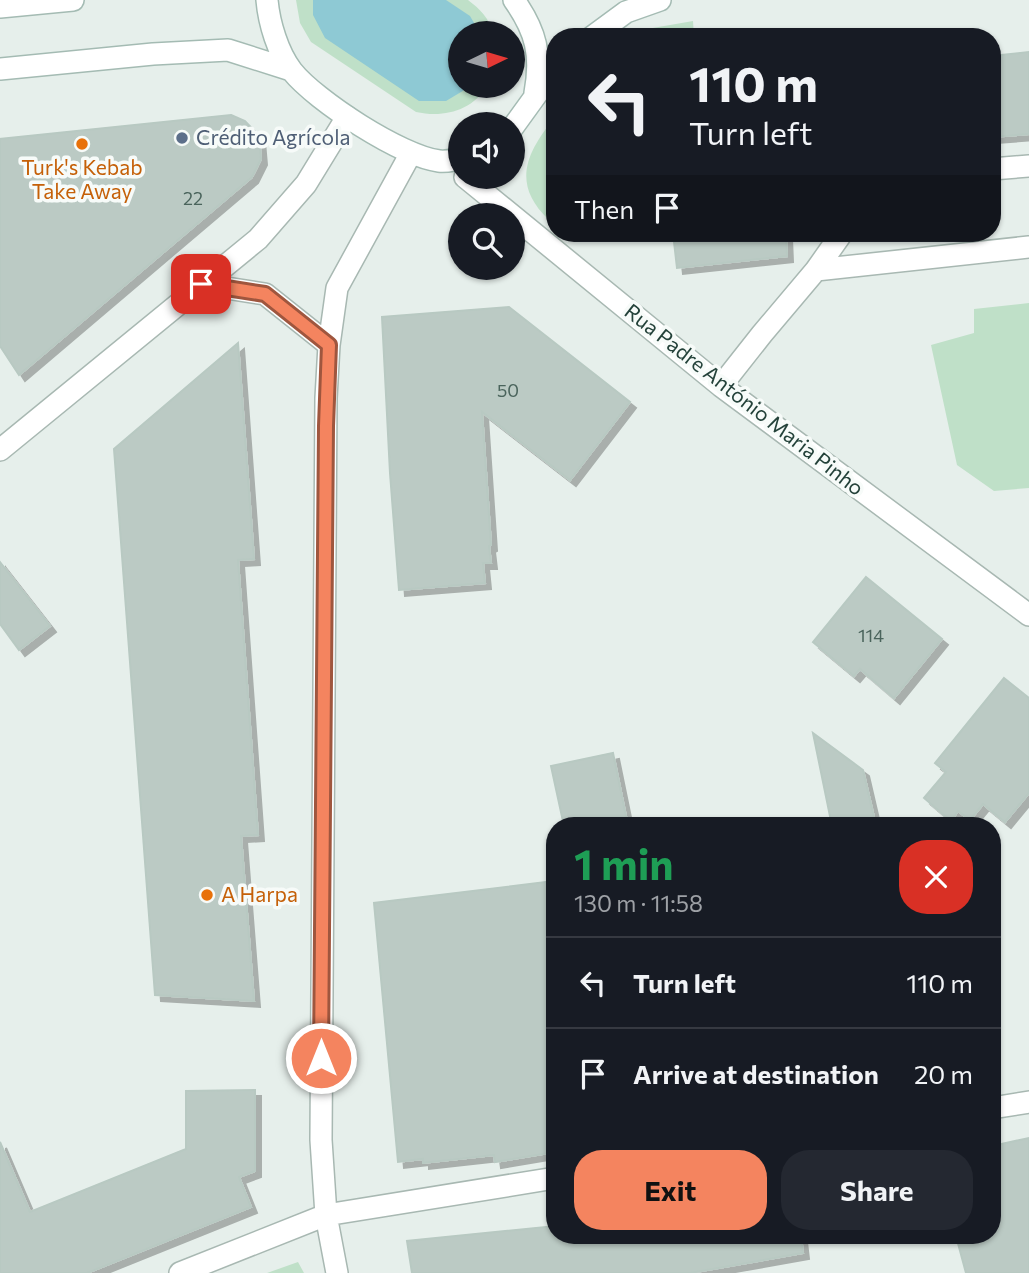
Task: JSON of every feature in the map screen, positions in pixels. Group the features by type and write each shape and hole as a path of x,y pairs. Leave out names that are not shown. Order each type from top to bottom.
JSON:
{"street":[{"path":"0,7 73,0"},
{"path":"267,0 275,36 291,70 306,85 347,117 411,153 448,162"},
{"path":"514,0 530,24 535,39 539,73 535,93"},
{"path":"604,28 626,12 660,0"},
{"path":"0,69 153,54 228,50 291,70"},
{"path":"524,112 546,80"},
{"path":"0,450 258,239 306,184 347,117"},
{"path":"337,1273 326,1215 321,1140 326,426 329,345 337,288 411,153"},
{"path":"1001,168 1029,166"},
{"name":"Rua Padre António Maria Pinho","path":"480,189 721,386 1029,615"},
{"path":"721,386 836,242"},
{"path":"816,270 1029,247"},
{"path":"201,284 265,294 329,345"},
{"path":"1001,1107 1029,1102"},
{"path":"180,1273 326,1215 546,1179"}],"green space":[{"path":"296,0 468,0 488,21 448,21 448,98 478,98 456,111 437,114 416,112 311,42 300,23"},
{"path":"693,21 693,28 653,28"},
{"path":"545,130 546,217 530,194 527,181 530,156"},
{"path":"1029,303 1029,488 994,491 957,465 931,345 974,333 974,309"},
{"path":"298,1262 304,1273 267,1273"}],"water":[{"path":"313,0 446,0 470,16 473,21 448,21 448,98 451,98 446,101 419,101 325,38 313,15"}],"building":[{"path":"1029,52 1029,134 1001,136 1001,55"},
{"path":"231,115 245,121 259,136 261,159 252,177 19,375 0,346 0,139"},
{"path":"674,242 786,242 787,256 677,268"},
{"path":"509,307 630,402 570,480 482,412 491,545 491,563 483,563 485,583 399,590 382,317"},
{"path":"238,343 254,559 238,560 258,835 241,836 254,1001 155,995 114,449"},
{"path":"0,562 50,626 19,650 0,624"},
{"path":"866,577 942,639 894,698 860,669 854,676 813,642"},
{"path":"1004,678 1029,698 1029,793 1005,822 983,804 972,817 966,817 958,811 954,817 946,817 924,798 946,772 935,763"},
{"path":"813,733 863,770 874,817 830,817"},
{"path":"613,753 626,817 562,817 551,766"},
{"path":"546,882 546,1154 495,1162 494,1155 423,1163 423,1159 398,1162 374,903"},
{"path":"255,1090 255,1171 239,1177 251,1207 87,1273 0,1273 0,1142 30,1212 186,1149 186,1091"},
{"path":"1029,1138 1029,1273 966,1273 958,1244 1001,1244 1001,1144"},
{"path":"546,1227 546,1244 802,1244 803,1253 690,1273 412,1273 407,1241"}],"place":[{"name":"Crédito Agrícola","path":"182,138"},
{"name":"Turk's Kebab Take Away","path":"82,144"},
{"name":"A Harpa","path":"207,895"}],"route":[{"path":"201,284 265,294 329,345 321,1058"}]}
